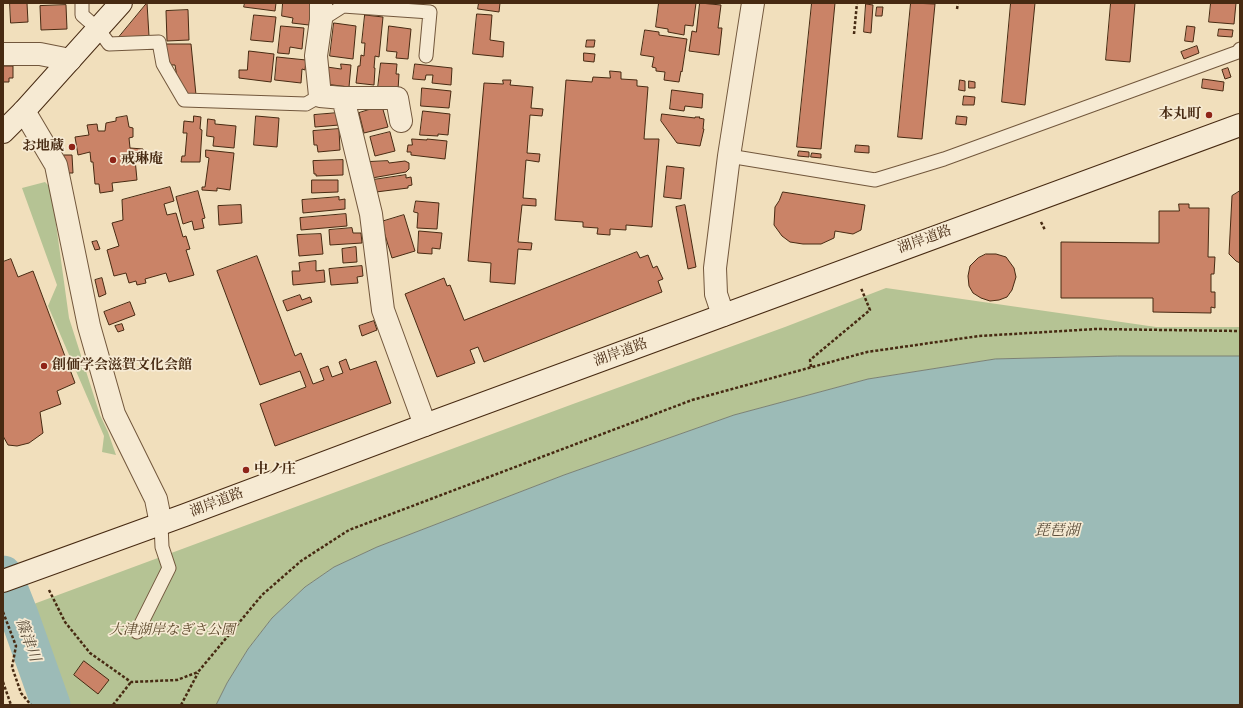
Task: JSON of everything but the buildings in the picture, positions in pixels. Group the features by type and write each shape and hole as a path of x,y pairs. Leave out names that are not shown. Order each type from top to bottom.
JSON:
{"street":[{"path":"3,132 24,111 121,3"},
{"path":"723,315 716,294 715,268 729,156 753,3"},
{"path":"321,12 316,56 320,96 343,98 397,98 400,121"},
{"path":"3,54 40,54 70,60"},
{"path":"343,98 371,214 383,310 425,425"},
{"path":"24,111 56,165 89,326 114,414 156,499 161,524"},
{"name":"湖岸道路","path":"8,579 161,524 1240,124"}],"lane":[{"path":"82,3 82,15 98,28 109,44 159,42 163,64 184,100 306,104 320,96"},
{"path":"321,12 342,6 430,12 426,56"},
{"path":"729,156 875,180 944,159 1240,50"},
{"path":"137,632 169,568 162,547 161,524"}],"path":[{"path":"854,34 857,3"},
{"path":"957,9 958,3"},
{"path":"1041,222 1045,230"},
{"path":"811,367 810,360 870,310 861,288"},
{"path":"181,705 198,672 262,595 301,561 349,530 692,400 867,352 979,336 1096,329 1240,331"},
{"path":"49,590 65,622 90,653 131,682 177,680 198,672"},
{"path":"3,612 16,646 12,667 21,693 31,705"},
{"path":"3,682 11,705"},
{"path":"114,705 131,682"}],"green space":[{"path":"45,182 51,188 69,318 100,415 116,455 102,452 104,436 48,306 57,285 22,188"},
{"name":"大津湖岸なぎさ公園","path":"886,288 1156,327 1239,327 1240,319 1240,356 1118,356 995,359 868,379 734,415 564,475 377,547 334,567 305,587 272,618 248,649 227,683 216,705 59,705 23,608 785,327"}],"water":[{"name":"琵琶湖","path":"1118,356 1240,356 1240,705 216,705 227,683 248,649 272,618 305,587 334,567 377,547 564,475 734,415 868,379 995,359"},
{"path":"26,616 59,705 44,705 13,620"}],"waterway":[{"name":"篠津川","path":"3,575 51,705"}],"place":[{"name":"本丸町","path":"1209,115"},
{"name":"お地蔵","path":"72,147"},
{"name":"戒琳庵","path":"113,160"},
{"name":"創価学会滋賀文化会館","path":"44,366"},
{"name":"中ノ庄","path":"246,470"}]}
